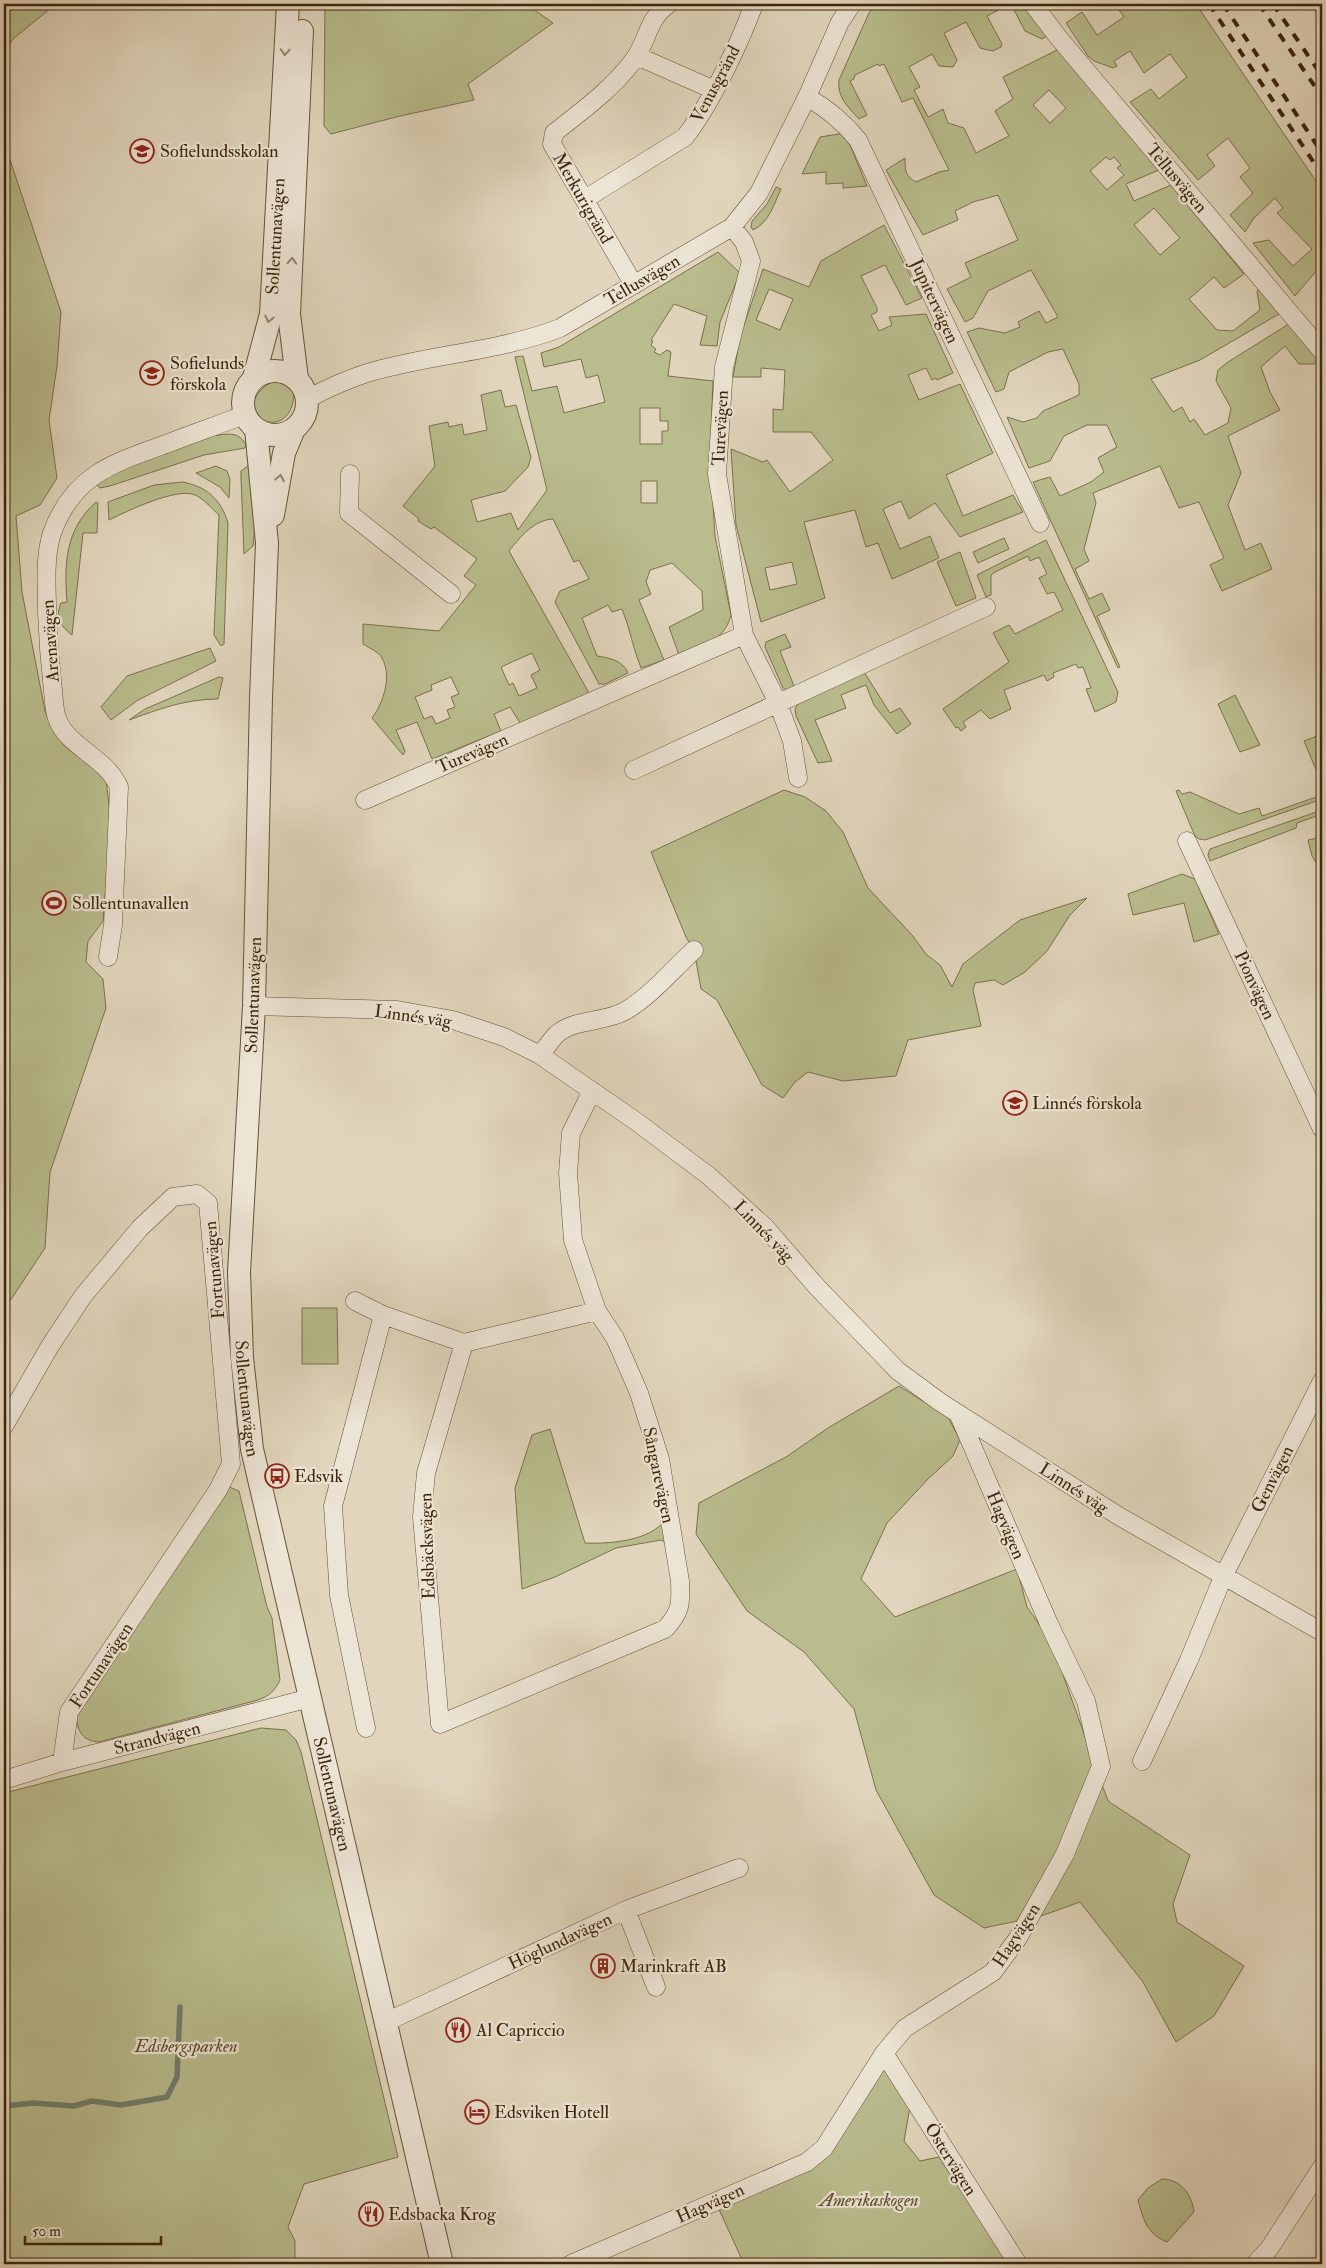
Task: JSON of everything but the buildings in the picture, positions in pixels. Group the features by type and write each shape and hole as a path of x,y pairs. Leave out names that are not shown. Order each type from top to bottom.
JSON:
{"street":[{"name":"Sollentunavägen","path":"254,378 271,314 288,4"},
{"name":"Sollentunavägen","path":"297,379 289,314 303,4"},
{"name":"Merkurigränd","path":"634,285 552,144 554,133 611,88 637,56 652,20 660,9 669,4"},
{"name":"Venusgränd","path":"585,199 685,138 714,90 754,4"},
{"name":"Tellusvägen","path":"1033,4 1058,37 1322,351"},
{"name":"Tellusvägen","path":"307,399 332,386 367,373 542,335 560,328 732,227 759,193 807,97 840,22 845,5"},
{"path":"637,56 714,90"},
{"name":"Jupitervägen","path":"807,97 825,107 845,123 858,140 1040,523"},
{"name":"Turevägen","path":"732,227 744,242 751,261 724,367 717,474 744,635 778,703 792,741 798,778"},
{"path":"276,370 287,373 297,379 304,388 307,399 302,421 294,429 284,434 273,435 250,422 242,405 247,385 254,378 264,372 276,370"},
{"name":"Sollentunavägen","path":"250,422 268,543"},
{"name":"Arenavägen","path":"108,957 113,925 120,800 119,787 115,777 107,767 66,733 57,718 48,653 48,556 52,534 70,499 86,482 111,464 250,422"},
{"name":"Sollentunavägen","path":"294,429 284,453 268,543 261,698 254,1006 239,1272 242,1358 252,1448 384,2022 442,2264"},
{"path":"350,474 349,513 451,594"},
{"path":"634,770 986,607"},
{"name":"Turevägen","path":"366,800 744,635"},
{"name":"Pionvägen","path":"1188,841 1322,1128"},
{"path":"540,1055 557,1034 575,1024 601,1020 623,1012 636,1004 694,950"},
{"name":"Linnés väg","path":"254,1006 404,1011 453,1020 504,1037 540,1055 709,1176 764,1227 817,1287 898,1371 958,1413 1117,1515 1322,1632"},
{"name":"Sångarevägen","path":"440,1724 665,1629 675,1618 681,1602 680,1581 660,1459 639,1393 615,1338 597,1311 573,1240 568,1173 571,1133 592,1091"},
{"name":"Fortunavägen","path":"4,1426 50,1346 83,1296 140,1228 172,1198 197,1194 208,1203 231,1464 218,1490 69,1712 62,1762"},
{"path":"356,1301 383,1315 464,1343 597,1311"},
{"path":"366,1728 339,1595 333,1506 383,1315"},
{"name":"Edsbäcksvägen","path":"440,1724 422,1517 426,1473 464,1343"},
{"name":"Genvägen","path":"1223,1577 1322,1381"},
{"name":"Hagvägen","path":"571,2264 807,2162 824,2148 884,2053 905,2028 993,1972 1018,1938 1065,1854 1101,1766 1086,1702 1049,1624 958,1413"},
{"path":"1142,1761 1189,1660 1223,1577"},
{"name":"Strandvägen","path":"4,1780 62,1762 310,1698"},
{"name":"Höglundavägen","path":"384,2022 626,1910 739,1868"},
{"path":"626,1910 656,1987"},
{"name":"Östervägen","path":"884,2053 1018,2264"},
{"path":"1255,2264 1271,2245 1322,2167"}],"green space":[{"path":"4,4 56,4 14,38 4,51"},
{"path":"325,4 388,4 447,9 452,4 526,4 553,23 468,84 474,100 400,116 331,134 324,126"},
{"path":"886,4 1010,4 987,16 1002,44 1001,47 993,51 980,48 966,22 944,33 957,60 953,67 939,66 932,54 909,67 920,87 914,90 928,117 943,109 948,123 964,128 976,153 1009,136 995,111 1013,99 1003,77 1059,49 1159,170 1126,184 1134,201 1171,185 1244,274 1224,288 1214,277 1189,299 1217,330 1233,331 1260,310 1257,291 1259,290 1279,314 1200,360 1151,379 1173,412 1182,407 1190,422 1194,419 1205,435 1228,423 1231,408 1216,381 1218,370 1289,324 1320,361 1314,364 1299,364 1285,346 1261,367 1270,392 1280,410 1228,436 1241,473 1228,505 1245,550 1261,543 1272,569 1222,591 1210,565 1224,558 1199,502 1179,508 1160,466 1093,493 1096,503 1084,549 1089,561 1075,569 1089,599 1102,593 1110,610 1097,616 1120,667 1118,668 1033,482 1050,477 1060,496 1091,482 1104,472 1098,458 1117,447 1107,425 1087,425 1064,436 1050,461 1029,468 1007,417 1023,422 1037,418 1043,411 1079,395 1079,384 1063,349 1048,352 1009,372 1004,389 996,392 967,332 979,328 1005,333 1020,327 1018,322 1039,311 1046,323 1058,317 1031,270 988,291 973,318 965,322 947,289 971,277 965,263 1018,240 998,195 973,202 955,211 958,220 923,235 886,170 905,158 906,172 916,182 939,172 949,170 913,98 902,102 884,64 879,66 878,64 855,75 854,79 850,81 867,115 859,119 844,101 840,92 839,80 873,8","holes":["1049,90 1066,108 1050,123 1033,105","1106,157 1110,160 1114,157 1121,165 1117,168 1124,175 1107,190 1090,171","1154,208 1180,238 1160,255 1134,225"]},
{"path":"1011,4 1023,4 1047,36 1042,39 1025,31"},
{"path":"1115,4 1196,4 1322,190 1322,273 1318,269 1295,296 1253,243 1269,240 1293,266 1312,249 1277,213 1283,208 1275,198 1254,218 1245,232 1230,215 1253,193 1240,177 1250,168 1228,138 1207,155 1215,166 1198,180 1130,102 1151,89 1159,99 1187,77 1170,54 1144,73 1130,51 1114,61 1117,66 1113,68 1094,61 1088,56 1066,23 1082,12 1097,35 1124,17"},
{"path":"845,133 867,186 843,188 843,183 826,184 826,172 802,174 820,137"},
{"name":"Sollentunavallen","path":"4,142 61,312 57,366 49,420 57,478 40,505 16,516 22,592 45,711 54,731 105,772 111,821 103,921 88,941 86,962 103,979 106,1008 50,1172 45,1248 4,1310"},
{"path":"776,187 781,189 767,218 759,227 753,230 751,227 752,221 767,204"},
{"path":"884,225 922,298 906,305 885,265 861,276 877,308 877,312 871,315 879,331 892,325 889,317 926,314 953,373 937,380 936,378 932,380 926,368 908,375 919,400 960,384 993,453 946,475 963,516 1013,495 1023,512 960,537 935,503 909,519 901,501 883,509 900,549 930,536 939,558 892,579 878,543 866,547 855,510 804,522 825,598 761,622 736,525 731,449 763,462 767,460 790,492 833,460 811,432 773,432 773,409 783,410 785,370 761,368 761,377 733,377 740,337 763,269 809,287 821,261","holes":["769,289 793,299 780,330 756,320","792,562 797,584 770,590 765,568"]},
{"path":"718,252 740,273 720,322 717,346 700,345 707,316 674,304 651,340 653,341 651,345 656,349 654,352 660,355 667,350 671,352 668,376 713,381 710,457 715,536 731,615 728,624 718,637 679,655 669,627 703,610 702,591 672,563 650,570 646,582 651,594 639,600 664,660 641,668 622,609 612,612 608,605 582,618 597,656 619,662 628,673 605,684 599,684 555,602 560,591 589,579 579,560 574,562 553,519 540,522 523,535 509,551 589,693 520,723 510,707 494,714 501,731 432,759 417,722 396,730 405,751 403,755 372,718 383,697 386,673 381,656 363,644 363,624 439,631 476,585 464,576 477,559 434,527 431,529 418,521 419,519 403,506 435,466 429,426 448,422 449,427 462,424 464,435 487,430 481,395 501,390 505,407 516,405 531,457 528,467 505,491 471,500 477,522 511,513 518,530 547,490 515,357 523,356 532,391 557,386 564,413 605,402 598,375 586,378 581,359 544,367 541,353 559,347","holes":["640,408 660,408 660,421 668,421 668,431 662,431 662,444 640,444","641,481 657,481 657,503 641,503","532,653 540,670 531,675 537,688 519,696 513,683 509,685 501,667","451,677 459,694 451,697 455,707 447,710 450,718 436,724 432,716 424,719 415,697 432,690 431,685"]},
{"path":"278,381 285,383 294,394 291,409 284,418 275,422 266,421 258,417 254,409 254,400 261,390 270,383"},
{"path":"236,435 240,438 246,444 245,448 204,455 110,486 100,488 93,481 210,436"},
{"path":"216,466 227,471 230,479 229,498 220,487 196,473"},
{"path":"248,466 252,467 258,495 253,546 244,554 241,471"},
{"path":"182,482 205,490 211,495 221,507 228,523 224,644 221,646 214,635 219,515 201,499 187,493 152,501 109,520 108,502 154,485"},
{"path":"96,502 98,503 97,533 83,533 72,635 62,625 58,613 61,603 67,602 66,574 69,548 78,524"},
{"path":"1004,538 1009,549 978,563 973,552"},
{"path":"1046,540 1118,692 1116,702 1095,712 1086,689 1091,688 1083,667 1078,668 1076,664 1053,673 1054,677 1047,681 1044,675 1004,690 1011,709 990,719 981,710 963,722 966,727 961,731 958,727 956,728 943,709 1009,662 993,633 1009,625 1015,634 1063,610 1054,592 1047,594 1039,578 1047,574 1039,557 1030,561 1028,556 991,575 991,595 986,597 977,575"},
{"path":"960,552 976,598 956,606 937,562"},
{"path":"785,634 791,647 780,651 794,686 787,690 783,688 765,647 766,642"},
{"path":"210,648 216,661 138,700 111,720 101,707 127,676"},
{"path":"864,672 890,713 900,708 911,724 897,734 874,705 866,685 841,695 846,708 815,720 832,761 818,763 796,716 795,709 798,704"},
{"path":"219,677 223,678 218,699 184,703 129,720 145,709"},
{"path":"1235,695 1260,745 1240,752 1218,704"},
{"path":"1322,734 1322,784 1304,741"},
{"path":"784,790 805,797 826,811 843,832 868,888 912,935 926,954 940,965 952,987 963,964 1020,920 1087,898 1070,915 1047,951 1025,972 1003,985 994,980 975,983 973,990 981,1026 908,1040 896,1076 843,1081 808,1072 795,1082 783,1098 762,1085 717,1000 701,989 694,950 686,937 651,852"},
{"path":"1179,790 1182,794 1190,792 1239,814 1259,808 1262,816 1322,795 1322,799 1205,840 1195,836 1176,791"},
{"path":"1322,810 1322,814 1297,823 1296,828 1210,861 1208,855 1210,849"},
{"path":"1322,837 1321,871 1312,856 1308,840"},
{"path":"1182,874 1195,879 1219,934 1194,942 1184,903 1133,915 1128,894"},
{"path":"302,1308 337,1308 338,1364 302,1364"},
{"path":"899,1386 948,1417 960,1440 953,1456 928,1479 887,1523 861,1579 895,1617 1017,1569 1027,1607 1051,1641 1108,1801 1190,1855 1173,1904 1177,1922 1244,1966 1214,2016 1176,2042 1143,1982 1080,1902 1041,1916 984,1928 934,1895 876,1790 854,1709 804,1652 747,1611 696,1534 699,1503 786,1457 828,1428"},
{"path":"550,1429 585,1543 617,1542 640,1537 650,1533 665,1520 667,1544 661,1540 616,1548 555,1577 522,1589 515,1488 532,1435"},
{"path":"227,1486 239,1491 267,1607 272,1618 280,1680 278,1684 271,1693 258,1700 99,1742 85,1738 78,1727 76,1717"},
{"name":"Edsbergsparken","path":"261,1728 286,1730 296,1740 301,1752 398,2157 304,2184 288,2227 295,2241 295,2264 4,2264 4,1793"},
{"name":"Amerikaskogen","path":"885,2067 910,2107 904,2141 920,2161 939,2157 1009,2264 744,2264 717,2205 772,2187 819,2161"},
{"path":"1162,2179 1174,2182 1184,2189 1191,2199 1194,2212 1167,2242 1160,2239 1150,2230 1144,2220 1138,2200 1148,2188"}],"waterway":[{"path":"4,2106 33,2103 74,2106 92,2101 121,2105 167,2097 177,2077 180,2007"}],"railway":[{"path":"1209,4 1322,175"},
{"path":"1223,4 1322,153"},
{"path":"1259,4 1322,97"},
{"path":"1273,4 1322,76"}],"place":[{"name":"Sofielundsskolan","path":"142,151"},
{"name":"Sofielunds förskola","path":"152,373"},
{"name":"Sollentunavallen","path":"54,903"},
{"name":"Linnés förskola","path":"1015,1103"},
{"name":"Edsvik","path":"277,1476"},
{"name":"Marinkraft AB","path":"603,1966"},
{"name":"Al Capriccio","path":"458,2030"},
{"name":"Edsviken Hotell","path":"477,2112"},
{"name":"Edsbacka Krog","path":"371,2214"}]}
